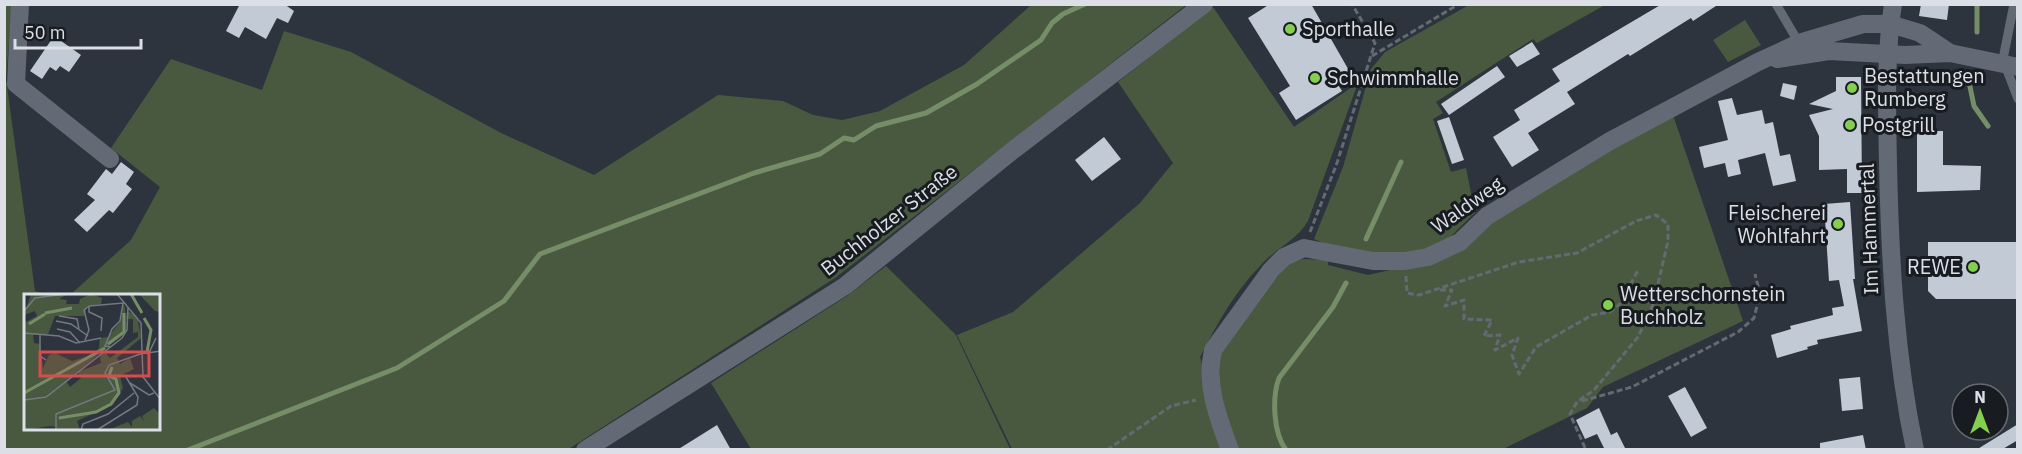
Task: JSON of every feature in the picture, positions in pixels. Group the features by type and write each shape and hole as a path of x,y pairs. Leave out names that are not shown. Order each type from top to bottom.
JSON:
{"street":[{"path":"20,4 16,84 110,159"},
{"name":"Buchholzer Straße","path":"585,450 845,286 1012,151 1204,4"},
{"name":"Im Hammertal","path":"1893,4 1888,52 1889,195 1897,345 1915,450"},
{"name":"Waldweg","path":"1304,248 1354,259 1405,261 1428,256 1460,242 1487,216 1610,141 1758,62 1799,43 1863,24 1890,24 1920,33 1950,53"},
{"name":"Waldweg","path":"1758,62 1829,51 1888,52 1905,55 1950,53"},
{"path":"1950,53 2008,65"},
{"path":"1230,450 1212,396 1210,363 1213,350 1223,333 1271,270 1284,256 1304,248"}],"lane":[{"path":"1776,4 1799,43"},
{"path":"2014,4 2008,65 2018,99"}],"path":[{"path":"1304,248 1337,163 1375,42 1352,4"},
{"path":"1371,57 1458,4"},
{"path":"1405,261 1407,293 1419,295 1519,262 1577,253 1636,221 1656,215 1668,224 1668,241 1653,305 1638,337 1594,390 1577,402 1570,414 1571,421 1586,450"},
{"path":"1435,290 1452,290 1445,306 1464,300 1464,319 1492,320 1484,336 1500,335 1495,350 1518,338 1512,355 1519,374 1536,347 1592,315 1610,312 1631,287 1638,270"},
{"path":"1577,402 1632,387 1738,332 1754,318 1760,294 1755,274"},
{"path":"1631,287 1653,305"},
{"path":"1107,450 1171,406 1212,396"}],"green space":[{"path":"4,5 12,5 6,79 35,291 45,294 24,294 24,430 160,430 160,294 71,294 131,240 160,187 111,148 171,59 262,90 284,31 351,52 501,133 594,175 718,95 783,101 813,115 842,120 880,111 964,65 1031,5 1186,5 835,278 567,450 5,449"},
{"path":"1469,5 1605,5 1537,43 1533,39 1436,102 1443,113 1433,119 1451,172 1466,168 1475,213 1443,244 1420,254 1390,256 1356,252 1314,239 1343,167 1371,69 1385,52"},
{"path":"1213,7 1294,127 1358,83 1308,221 1298,234 1267,259 1243,286 1220,320 1200,357 1212,396 1222,449 1012,449 957,335 1013,312 1140,203 1173,163 1118,82"},
{"path":"1745,20 1761,45 1728,62 1713,40"},
{"path":"1673,115 1743,321 1603,387 1587,408 1503,449 1234,449 1219,400 1220,350 1288,263 1303,259 1328,260 1328,265 1368,275 1430,261 1496,215"},
{"path":"886,266 956,335 1010,449 751,449 711,383 847,296"}],"building":[{"path":"240,4 284,4 294,11 288,23 277,18 266,39 245,27 239,38 226,31"},
{"path":"1270,4 1311,4 1351,74 1337,83 1342,91 1296,120 1279,93 1290,86 1248,18"},
{"path":"1662,4 1719,4 1693,21 1691,18 1630,56 1628,54 1567,92 1575,104 1528,133 1539,150 1512,167 1493,137 1520,120 1514,110 1560,81 1552,69"},
{"path":"1921,4 1949,4 1947,20 1919,16"},
{"path":"54,36 81,55 69,72 60,66 56,71 50,67 42,79 30,71"},
{"path":"1532,42 1540,54 1517,67 1509,56"},
{"path":"1497,66 1505,77 1449,115 1441,104"},
{"path":"1836,77 1861,77 1862,193 1847,193 1847,169 1819,170 1819,136 1809,115 1833,109 1809,104 1836,91"},
{"path":"1783,83 1797,86 1794,100 1780,96"},
{"path":"1732,98 1737,115 1762,110 1765,124 1773,122 1780,156 1790,154 1796,181 1773,186 1765,153 1738,160 1741,174 1728,177 1725,163 1704,168 1699,147 1728,140 1718,101"},
{"path":"1449,117 1464,160 1452,164 1437,121"},
{"path":"1917,131 1943,131 1943,165 1981,166 1980,190 1917,192"},
{"path":"1104,137 1121,159 1092,181 1075,160"},
{"path":"121,162 134,172 126,184 132,189 113,213 109,210 87,232 74,220 95,200 87,194 106,169 112,174"},
{"path":"1850,202 1855,279 1853,279 1862,331 1817,340 1818,344 1807,347 1808,349 1777,358 1771,335 1791,329 1790,326 1833,315 1832,308 1844,306 1839,280 1829,281 1824,204"},
{"name":"REWE","path":"1928,242 2018,242 2018,299 1936,299 1928,291"},
{"path":"1860,377 1863,409 1842,411 1839,379"},
{"path":"1685,387 1707,428 1691,437 1668,396"},
{"path":"1599,408 1611,435 1617,432 1626,450 1605,450 1597,434 1585,439 1576,420"},
{"path":"2018,424 2018,440 2001,450 1976,450 1989,442 2010,442 2010,429"},
{"path":"717,425 731,450 677,450"},
{"path":"1863,435 1866,450 1820,450 1820,443"}],"waterway":[{"path":"188,450 397,368 504,301 540,254 754,173 820,154 844,138 854,140 876,126 926,113 977,84 1041,40 1052,23 1063,14 1085,4"},
{"path":"1977,4 1977,32"},
{"path":"1969,82 1974,106 1988,126"},
{"path":"1366,239 1401,162"},
{"path":"1286,450 1278,434 1275,415 1275,395 1279,378 1333,307 1346,283"}],"place":[{"name":"Sporthalle","path":"1290,29"},
{"name":"Schwimmhalle","path":"1315,78"},
{"name":"Bestattungen Rumberg","path":"1852,88"},
{"name":"Postgrill","path":"1850,125"},
{"name":"Fleischerei Wohlfahrt","path":"1838,224"},
{"name":"REWE","path":"1973,267"},
{"name":"Wetterschornstein Buchholz","path":"1608,305"}]}
